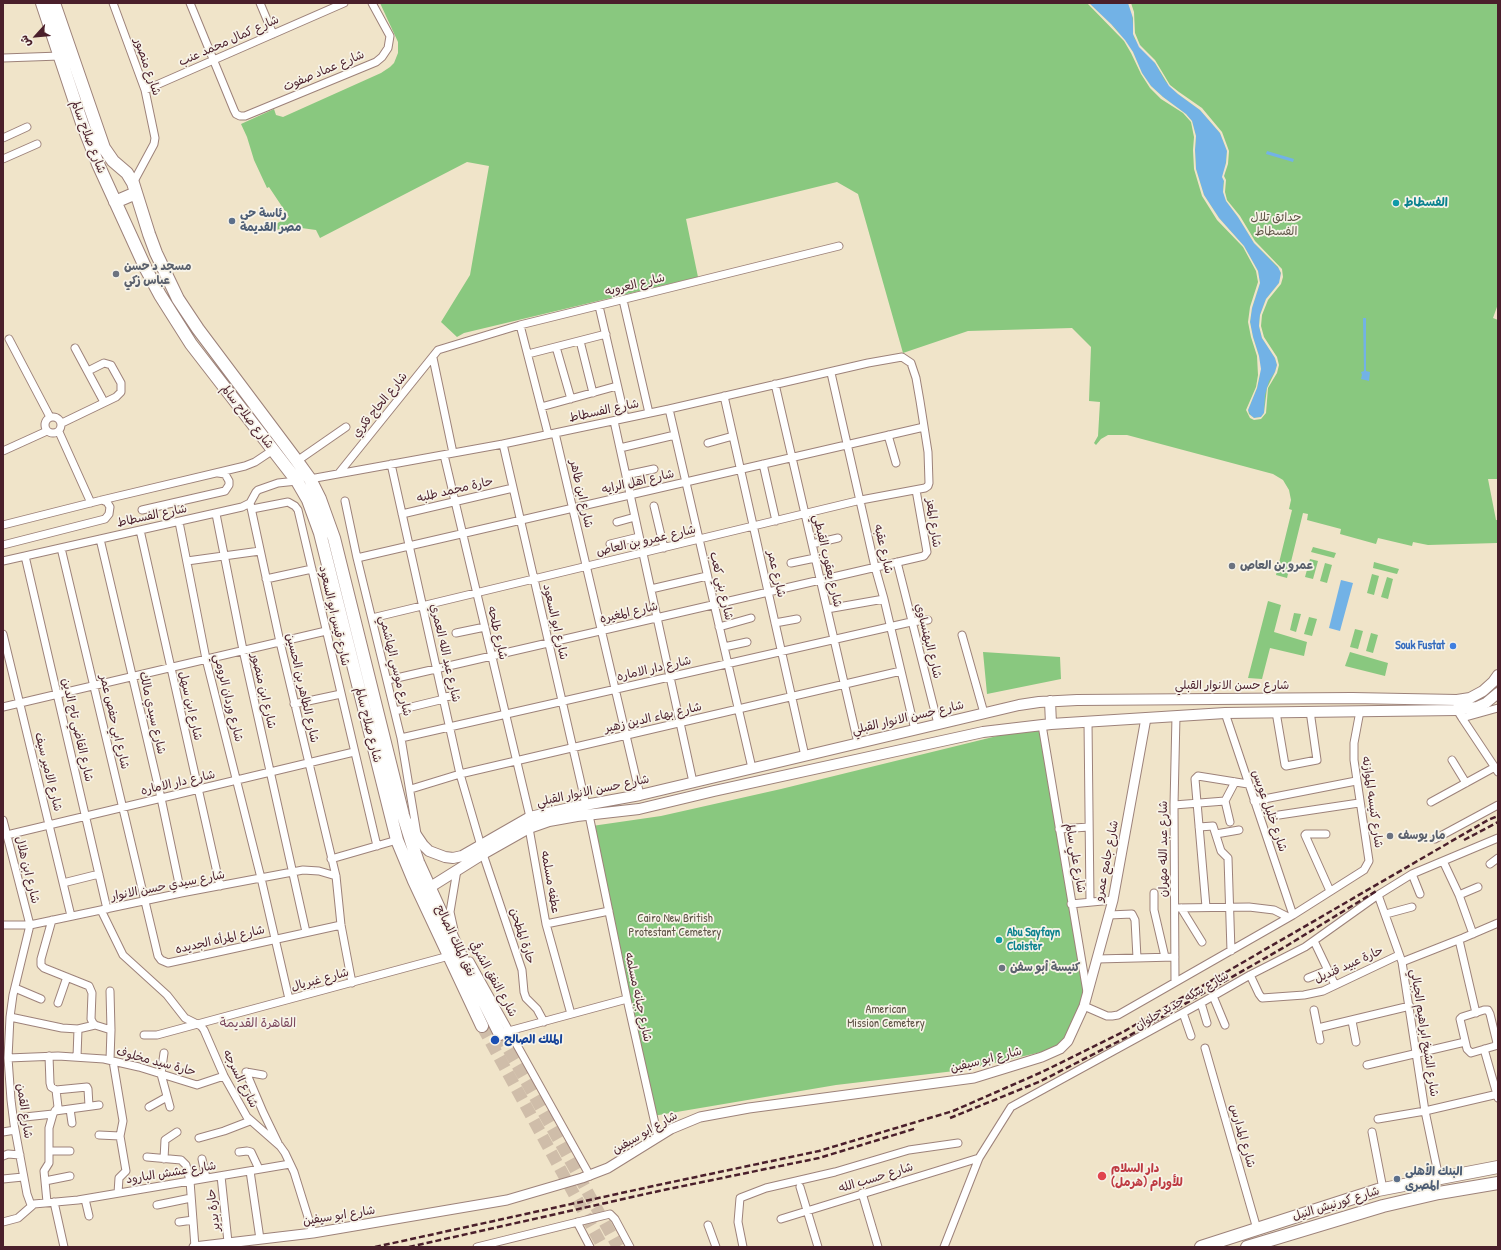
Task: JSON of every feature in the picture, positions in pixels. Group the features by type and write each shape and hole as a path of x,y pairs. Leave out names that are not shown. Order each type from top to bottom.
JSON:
{"highway":[{"name":"شارع صلاح سالم","path":"42,3 82,123 98,164 146,269 175,320 191,344 297,481 308,500 320,534 407,844"},
{"name":"شارع صلاح سالم","path":"54,3 104,148 113,161 127,173 135,188 154,247 178,299 198,329 310,479 320,499 332,531 403,815 407,844"},
{"path":"115,202 135,188"},
{"name":"نفق الملك الصالح","path":"407,844 425,891 457,951 504,1033"},
{"name":"نفق الملك الصالح","path":"457,951 482,1026"},
{"name":"شارع كورنيش النيل","path":"1201,1247 1383,1189 1498,1167"},
{"name":"شارع كورنيش النيل","path":"1247,1247 1383,1206 1439,1192 1498,1183"}],"main road":[{"path":"1458,710 1470,698 1489,687 1498,675"},
{"path":"1458,710 1477,707 1486,703 1498,693"},
{"path":"1254,698 1254,712"},
{"name":"شارع حسن الانوار القبلي","path":"407,844 445,857 462,856 482,850 529,828 640,795 984,713 1019,705 1050,701 1352,698 1458,710"},
{"path":"1047,724 1050,701"},
{"name":"شارع حسن الانوار القبلي","path":"425,891 458,870 482,850 530,817 588,810 639,809 714,791 995,730 1047,724 1225,713 1458,710"}],"street":[{"name":"شارع منصور","path":"113,3 146,90 155,141 135,188"},
{"path":"190,3 213,60"},
{"path":"260,3 273,34"},
{"name":"شارع كمال محمد عنب","path":"146,90 344,3"},
{"name":"شارع عماد صفوت","path":"213,60 234,110 240,116 249,115 376,62 382,57 388,48 390,36 372,3"},
{"path":"3,58 60,56"},
{"path":"3,138 27,127"},
{"path":"3,159 37,144"},
{"name":"شارع العروبه","path":"438,350 520,325 840,246"},
{"path":"623,300 649,413"},
{"path":"599,306 625,418"},
{"name":"شارع ابن طاهر","path":"520,325 541,407 552,434 573,508 640,795"},
{"path":"528,354 606,334"},
{"path":"9,339 50,417"},
{"path":"580,340 593,392"},
{"path":"556,347 571,399"},
{"path":"75,348 104,402"},
{"name":"شارع الحاج فكري","path":"339,473 438,350"},
{"name":"شارع الفسطاط","path":"310,479 552,434 669,409 775,384 831,373 868,363 902,357 911,363 916,378 924,427"},
{"path":"433,358 453,453"},
{"path":"3,451 47,431 53,433 58,432 62,427 62,424 119,395 122,389 121,383 113,366 104,363 88,371"},
{"name":"شارع عقبه","path":"831,373 875,567 915,730"},
{"name":"شارع يعقوب القبطي","path":"775,384 858,743"},
{"path":"541,407 617,386"},
{"name":"شارع عمر","path":"724,396 805,756"},
{"name":"شارع بني كعب","path":"669,409 752,768"},
{"path":"47,431 45,425 47,419 50,417 56,417 62,424"},
{"path":"614,421 693,782"},
{"name":"شارع الحاج فكري","path":"297,461 346,427"},
{"name":"شارع اهل الرايه","path":"357,558 924,427"},
{"name":"شارع عمرو بن العاص","path":"372,618 861,500 925,488 929,483 928,452 924,427"},
{"path":"58,432 91,503"},
{"path":"620,448 675,435"},
{"path":"888,435 896,463"},
{"path":"708,443 733,436"},
{"name":"شارع ابو السعود","path":"503,444 588,810"},
{"path":"3,525 218,473 250,464 273,450"},
{"name":"شارع طلحه","path":"444,455 530,817"},
{"name":"شارع عبد الله العمري","path":"391,464 460,774 482,850"},
{"path":"763,464 776,521"},
{"path":"626,475 654,469"},
{"path":"142,510 225,491 229,485 228,477 225,474 218,473"},
{"name":"شارع الفسطاط","path":"3,561 251,506 258,490 278,483 297,481"},
{"name":"حارة محمد طلبه","path":"402,514 513,488"},
{"name":"شارع المعز","path":"875,567 926,555 927,552 916,490"},
{"path":"3,545 103,520 107,517 110,511 109,504 102,500"},
{"name":"شارع موسي الهاشمي","path":"345,501 357,558 388,680 411,789 407,844"},
{"name":"شارع قيس ابو السعود","path":"251,506 288,502 295,506 298,510 377,846"},
{"name":"شارع الطاهر بن الحسين","path":"251,506 294,704 336,876 341,925 352,983"},
{"path":"654,506 664,548"},
{"name":"شارع ابن منصور","path":"216,514 243,650 306,932"},
{"path":"617,522 635,517"},
{"name":"شارع وردان الرومي","path":"179,522 206,659 261,878"},
{"name":"شارع ابن سهل","path":"140,530 220,886"},
{"path":"610,544 639,537"},
{"path":"812,544 838,538"},
{"name":"شارع سيدي مالك","path":"100,539 161,798 181,893"},
{"name":"شارع ابي حفص عمر","path":"61,548 145,901"},
{"path":"187,561 260,551"},
{"name":"شارع القاضي تاج الدين","path":"25,556 99,874 104,910"},
{"path":"792,563 815,558"},
{"name":"شارع البهنساوي","path":"897,562 938,724"},
{"name":"شارع المغيره","path":"388,680 875,567"},
{"path":"266,579 312,569"},
{"path":"650,589 707,576"},
{"path":"827,609 884,600"},
{"path":"719,627 751,618"},
{"path":"776,623 797,619"},
{"name":"شارع دار الاماره","path":"401,738 911,622 928,620"},
{"path":"456,633 485,628"},
{"path":"3,707 326,631"},
{"name":"شارع الامير سيف","path":"3,634 71,916"},
{"path":"962,635 984,713"},
{"path":"724,647 747,642"},
{"name":"شارع بهاء الدين زهير","path":"411,789 460,774 901,671"},
{"path":"294,704 341,694"},
{"path":"395,711 453,696"},
{"path":"1458,710 1498,708"},
{"path":"1431,802 1466,783 1497,769 1458,710"},
{"path":"1276,712 1284,765 1286,766 1316,761 1317,759 1310,711"},
{"name":"شارع كنيسه الموازنه","path":"1360,711 1354,742 1354,760 1359,803 1369,861 1364,870"},
{"name":"شارع خليل عويس","path":"1225,713 1291,916"},
{"name":"شارع عبد الله مهران","path":"1175,982 1178,908 1174,805 1176,716"},
{"name":"شارع جامع عمرو","path":"1084,1006 1113,900 1146,718"},
{"path":"1088,722 1090,902"},
{"name":"شارع علي سالم","path":"1047,724 1059,829 1088,994"},
{"name":"شارع دار الاماره","path":"7,835 354,752"},
{"path":"1452,760 1466,783"},
{"path":"1206,907 1195,779 1198,776 1248,784"},
{"path":"1254,801 1356,781"},
{"path":"1230,822 1225,801 1235,782"},
{"path":"1174,805 1225,801"},
{"path":"1279,815 1359,803"},
{"path":"1435,839 1498,805"},
{"name":"شارع جبانه مسلمه","path":"588,810 627,999 658,1136"},
{"name":"شارع ابن هلال","path":"3,820 30,925"},
{"path":"1199,826 1212,826 1221,851 1228,858 1231,951"},
{"path":"1059,829 1089,827"},
{"name":"عطفه مسلمه","path":"529,828 546,924 609,911"},
{"path":"1216,834 1239,830"},
{"path":"1326,834 1305,835 1330,891"},
{"name":"شارع سكه حديد حلوان","path":"944,1247 979,1158 1008,1112 1016,1104 1201,1003 1250,974 1305,947 1378,895 1412,874 1498,838"},
{"path":"332,858 377,846 407,844"},
{"name":"حارة المطحن","path":"482,850 522,970 526,998 537,1009 544,1022"},
{"path":"1490,864 1498,858"},
{"path":"1443,861 1459,895 1473,934"},
{"name":"شارع سيدي حسن الانوار","path":"4,927 30,925 181,893 293,872 312,870 336,876"},
{"name":"شارع النفق الشرقي","path":"457,951 455,932 450,912 458,870"},
{"name":"شارع سكه حديد حلوان","path":"1084,1006 1107,1016 1118,1015 1291,916 1364,870"},
{"path":"63,883 99,874"},
{"path":"1412,874 1420,894"},
{"name":"شارع المرأه الجديده","path":"261,878 289,999"},
{"path":"1459,895 1478,887"},
{"path":"1154,893 1154,910 1165,957"},
{"name":"شارع الشيخ ابراهيم الجبالي","path":"1378,895 1386,914 1400,958 1410,1006 1425,1111 1439,1178"},
{"path":"1071,904 1113,900"},
{"name":"شارع المرأه الجديده","path":"145,901 158,956 164,962 168,963 275,939"},
{"path":"1178,908 1248,907 1274,910 1291,916"},
{"path":"1386,914 1412,907"},
{"path":"1178,908 1202,942"},
{"name":"شارع السرجه","path":"104,910 123,955 167,995 185,1018 201,1026 224,1076 250,1121 280,1146 294,1172 314,1233"},
{"path":"1109,915 1132,914 1135,920 1137,958"},
{"path":"52,920 41,962 44,968 86,984 91,989 91,1019 95,1025"},
{"name":"حارة عبيد قنديل","path":"1250,974 1262,998 1284,995 1304,995 1323,991 1400,958 1459,940 1498,923"},
{"path":"546,924 562,976 571,1014"},
{"name":"شارع القمن","path":"30,925 15,988 10,1017 6,1045 8,1058 6,1076 23,1177 31,1205"},
{"path":"275,939 341,925"},
{"path":"1459,940 1476,1012"},
{"path":"1314,941 1335,985"},
{"name":"شارع غبريال","path":"144,1035 157,1035 352,983 457,951"},
{"path":"1097,959 1175,957"},
{"path":"1308,978 1328,970"},
{"path":"58,1003 67,977"},
{"path":"15,988 40,999"},
{"path":"110,991 111,1061 123,1121 120,1136 126,1171 119,1178 118,1193"},
{"path":"1213,996 1225,1025"},
{"path":"504,1033 627,999"},
{"path":"1201,1003 1207,1023"},
{"name":"شارع ابو سيفين","path":"194,1247 314,1233 507,1200 590,1176 623,1160 671,1129 700,1117 779,1104 960,1081 990,1074 1042,1057 1060,1049 1068,1041 1084,1006"},
{"path":"1318,1028 1410,1006"},
{"path":"1314,1010 1320,1040"},
{"path":"1484,1010 1490,1012 1497,1036 1497,1042 1496,1045 1471,1053 1468,1051 1465,1042 1460,1019 1476,1012 1484,1010"},
{"path":"1183,1013 1191,1036"},
{"path":"10,1017 62,1028 78,1029 95,1025 111,1030"},
{"path":"1352,1021 1356,1042"},
{"path":"77,1057 78,1029"},
{"name":"شارع النفق الشرقي","path":"504,1033 590,1176"},
{"path":"1367,1065 1465,1042"},
{"name":"شارع المدارس","path":"1205,1048 1257,1229"},
{"path":"1378,1119 1498,1096 1484,1049"},
{"path":"164,1053 161,1074 170,1107"},
{"path":"49,1056 47,1083 56,1090 87,1087 89,1106"},
{"name":"حارة سيد مخلوف","path":"8,1058 49,1056 77,1057 111,1061 139,1067 197,1085 224,1076"},
{"path":"263,1075 246,1072 263,1112 280,1146"},
{"path":"56,1090 58,1107 54,1113 49,1128 49,1164 44,1171 45,1181 64,1247"},
{"path":"149,1106 167,1097"},
{"path":"25,1117 98,1105"},
{"path":"70,1109 72,1123"},
{"path":"199,1138 224,1131 250,1121"},
{"path":"3,1132 15,1130"},
{"path":"164,1159 165,1140 177,1132"},
{"path":"1372,1132 1383,1189"},
{"path":"99,1135 120,1136"},
{"path":"743,1247 738,1222 740,1198 766,1188 835,1172 910,1150 958,1143"},
{"path":"49,1151 70,1151"},
{"path":"239,1152 250,1152 259,1169"},
{"path":"3,1156 8,1154 20,1155"},
{"path":"147,1157 181,1160 184,1162 190,1181 194,1247"},
{"name":"شارع حسب الله","path":"781,1219 979,1158"},
{"path":"202,1159 206,1178"},
{"name":"شارع عشش البارود","path":"31,1205 85,1199 290,1164"},
{"path":"250,1171 260,1239"},
{"path":"45,1181 70,1176"},
{"name":"حارة بدير","path":"221,1176 228,1242"},
{"path":"3,1179 23,1177"},
{"path":"800,1188 818,1247"},
{"path":"862,1193 878,1247"},
{"path":"156,1205 191,1198"},
{"path":"85,1199 89,1216"},
{"path":"3,1222 18,1218 31,1205"},
{"path":"477,1247 610,1214 615,1219 630,1247"},
{"path":"179,1222 193,1220"},
{"path":"577,1222 590,1247"},
{"path":"708,1225 716,1247"}],"green space":[{"name":"حدائق تلال الفسطاط","path":"380,3 1498,3 1498,304 1493,318 1498,320 1498,455 1497,479 1488,479 1497,520 1497,543 1428,545 1413,542 1412,546 1378,538 1376,544 1340,534 1341,529 1307,520 1308,514 1303,513 1287,578 1276,575 1292,510 1289,509 1291,500 1289,490 1283,480 1273,474 1127,435 1108,435 1101,439 1096,445 1094,443 1098,436 1100,402 1089,401 1091,347 1072,328 968,331 903,353 858,194 837,182 686,219 698,277 464,333 457,337 441,322 470,275 489,166 467,162 320,238 316,230 287,226 274,231 272,226 289,217 269,187 267,188 254,160 247,137 241,124 274,109 276,115 283,117 381,73 390,67 394,63 398,53 398,42"},
{"path":"1313,547 1336,553 1334,558 1311,552"},
{"path":"1310,559 1318,561 1313,579 1305,577"},
{"path":"1374,562 1399,569 1397,574 1373,568"},
{"path":"1325,563 1332,565 1327,583 1320,581"},
{"path":"1372,574 1379,576 1374,595 1367,593"},
{"path":"1387,577 1393,579 1388,599 1381,597"},
{"path":"1268,601 1281,605 1274,632 1307,642 1304,656 1270,648 1262,679 1248,678"},
{"path":"1294,613 1301,614 1296,632 1290,630"},
{"path":"1309,617 1317,619 1312,636 1304,634"},
{"path":"1355,629 1363,631 1358,649 1350,647"},
{"path":"1371,633 1378,635 1373,653 1366,651"},
{"path":"983,652 1060,657 1061,679 987,694"},
{"path":"1350,652 1388,663 1385,676 1345,666"},
{"path":"1042,725 1087,994 1059,1048 963,1070 836,1085 653,1116 592,826 661,816 781,789"}],"water":[{"path":"1089,3 1128,3 1132,12 1134,38 1155,63 1165,81 1178,94 1200,110 1220,133 1227,151 1223,188 1226,201 1254,243 1280,270 1281,277 1279,283 1266,299 1260,315 1259,326 1262,338 1275,358 1277,365 1275,372 1269,381 1265,395 1264,413 1261,417 1254,418 1248,410 1257,388 1260,375 1259,356 1250,322 1252,308 1260,283 1258,271 1244,246 1219,218 1204,195 1196,169 1196,136 1192,121 1186,114 1151,86 1142,73 1133,52 1116,29"},
{"path":"1267,151 1294,159 1293,162 1266,154"},
{"path":"1363,318 1366,318 1366,371 1370,372 1369,381 1361,379 1361,372 1364,371"},
{"path":"1341,580 1353,583 1340,631 1329,628"}],"pier":[{"path":"1087,3 1089,3 1111,24 1125,40 1133,52 1142,73 1151,86 1186,114 1192,121 1196,136 1196,169 1204,195 1219,218 1244,246 1258,271 1260,283 1252,308 1250,322 1261,369 1257,388 1248,410 1249,414 1254,418 1261,417 1264,413 1267,388 1277,365 1275,358 1262,338 1259,326 1260,315 1266,299 1279,283 1281,273 1278,267 1254,243 1226,201 1223,192 1224,181 1222,177 1226,163 1227,151 1220,133 1200,110 1169,86 1155,63 1139,47 1133,34 1133,18 1128,3 1131,3 1134,12 1135,33 1140,45 1155,60 1170,85 1202,108 1222,132 1229,151 1228,164 1224,176 1226,180 1225,192 1227,200 1240,216 1255,241 1282,269 1283,277 1281,284 1268,300 1262,315 1261,326 1264,337 1277,357 1279,365 1277,373 1268,388 1266,413 1261,419 1254,420 1250,418 1246,410 1256,387 1258,375 1257,356 1248,322 1250,307 1258,282 1256,271 1243,247 1217,220 1202,196 1194,169 1194,137 1191,122 1183,113 1161,99 1150,88 1124,41"}],"tunnel":[{"path":"482,1026 603,1247"},
{"path":"500,1034 618,1247"}],"railway":[{"path":"375,1247 819,1151 953,1111 1042,1072 1123,1032 1488,820 1498,816"},
{"path":"1464,840 1498,822"},
{"path":"950,1118 1041,1081 1127,1037 1288,945 1378,890"},
{"path":"409,1247 659,1191 819,1158 917,1128"}],"place":[{"name":"الفسطاط","path":"1396,203"},
{"name":"رئاسة حى مصر القديمة","path":"232,221"},
{"name":"مسجد د حسن عباس زكي","path":"116,274"},
{"name":"عمرو بن العاص","path":"1232,566"},
{"name":"Souk Fustat","path":"1453,646"},
{"name":"مار يوسف","path":"1390,836"},
{"name":"Abu Sayfayn Cloister","path":"999,940"},
{"name":"كنيسة أبو سفن","path":"1002,968"},
{"name":"الملك الصالح","path":"495,1040"},
{"name":"دار السلام للأورام (هرمل)","path":"1102,1176"},
{"name":"البنك الأهلى المصرى","path":"1397,1179"}],"district":[{"name":"القاهرة القديمة","path":"258,1024"}],"park label":[{"name":"Cairo New British Protestant Cemetery","path":"675,926"},
{"name":"American Mission Cemetery","path":"886,1017"}]}
